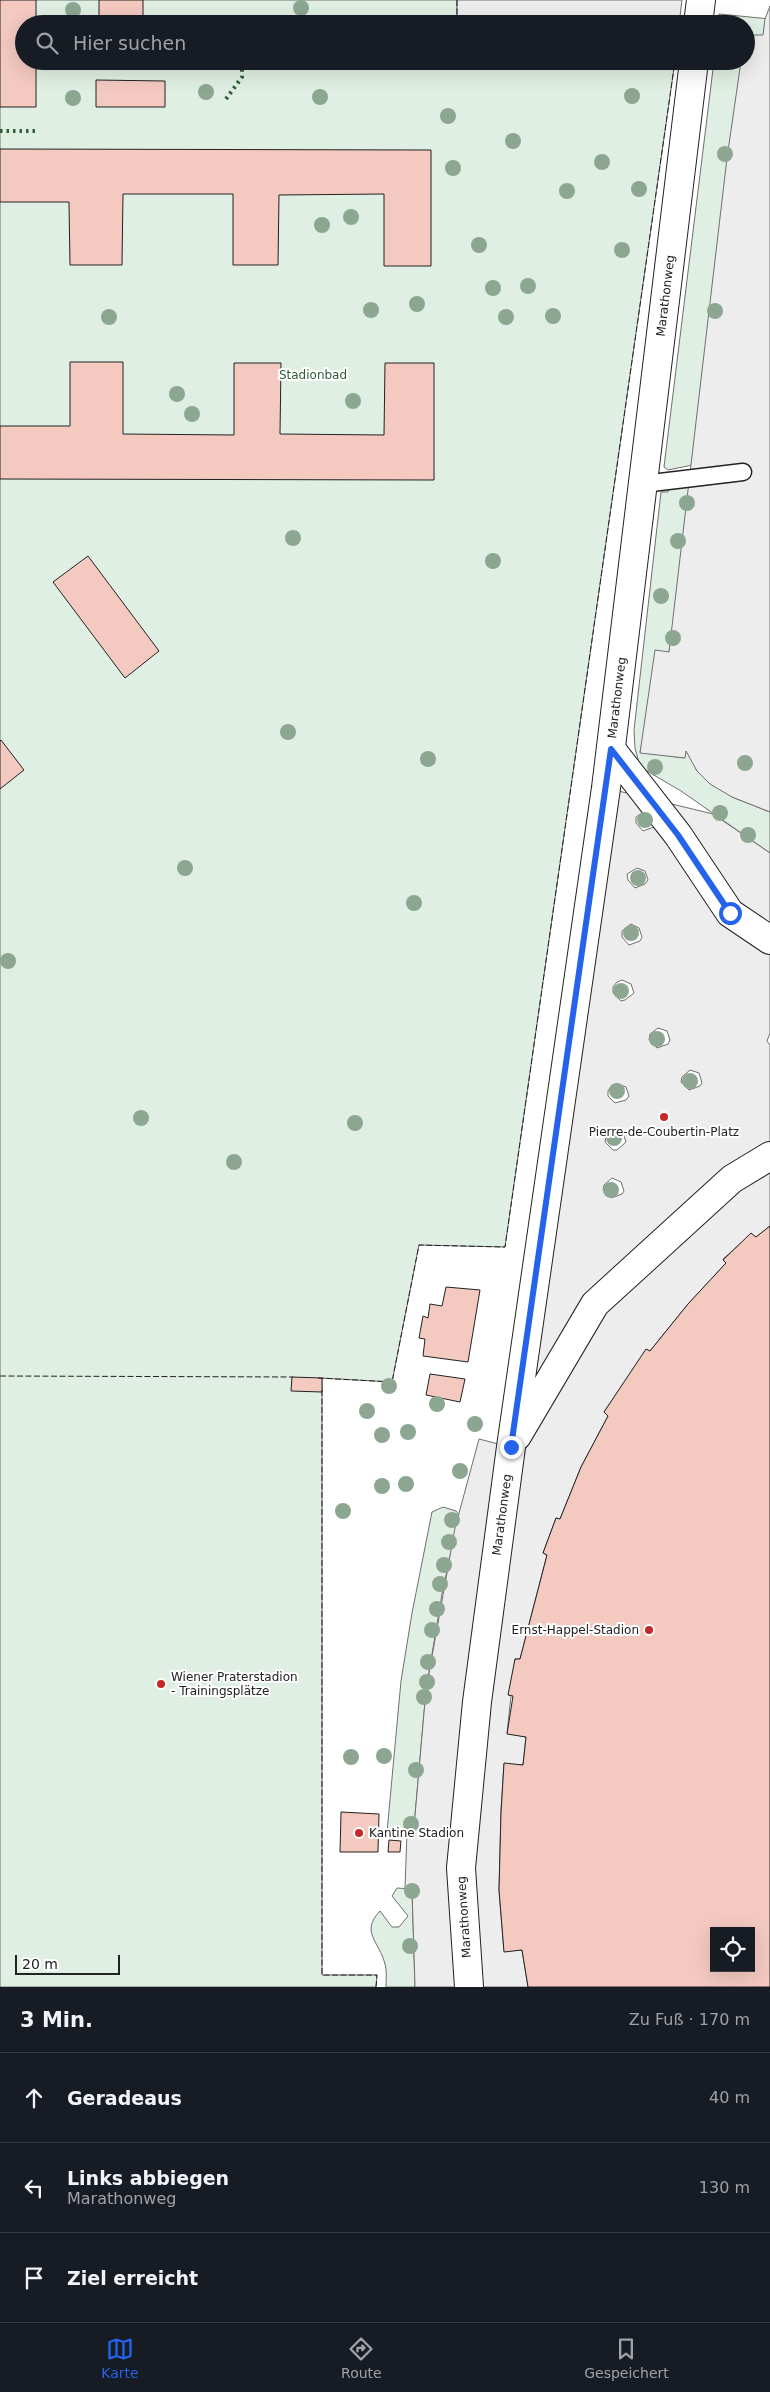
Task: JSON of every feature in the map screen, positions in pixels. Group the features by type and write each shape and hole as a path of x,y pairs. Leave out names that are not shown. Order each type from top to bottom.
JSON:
{"street":[{"path":"699,15 701,0"},
{"name":"Marathonweg","path":"469,1987 460,1868 477,1702 511,1447 611,749 693,70"},
{"path":"611,749 678,835 730,913 770,940"},
{"path":"511,1447 595,1304 732,1179 770,1156"}],"lane":[{"path":"643,484 743,472"}],"green space":[{"name":"Stadionbad","path":"0,0 457,0 457,15 15,15 15,70 674,70 505,1247 419,1245 392,1382 322,1378 322,1975 377,1975 376,1987 0,1987"},
{"path":"755,18 770,19 722,459 668,470 664,467 713,70 755,70"},
{"path":"708,480 716,488 640,752 684,758 685,751 689,754 697,771 732,797 770,812 770,853 681,791 647,771 639,763 635,748 634,730 661,492 668,492 669,487"},
{"path":"443,1507 456,1511 459,1515 442,1594 426,1690 414,1827 407,1832 387,1832 401,1681 412,1613 432,1512"},
{"path":"397,1888 412,1889 415,1987 386,1987 385,1964 371,1931 374,1918 380,1911 392,1927 399,1927 408,1916 392,1896"}],"shaded area":[{"path":"457,0 682,0 680,15 457,15"},
{"path":"770,6 770,812 732,797 710,784 697,771 686,751 685,758 640,753 655,650 669,652 727,158 740,70 755,70 755,35 763,35 765,19"},
{"name":"Pierre-de-Coubertin-Platz","path":"606,788 713,814 770,853 770,1033 767,1041 770,1045 770,1226 756,1237 751,1234 723,1259 726,1263 688,1304 650,1351 646,1350 604,1412 608,1416 581,1467 560,1519 556,1518 543,1553 547,1555 520,1659 515,1659 507,1733 526,1737 523,1765 504,1764 501,1812 499,1890 504,1951 522,1950 528,1987 415,1987 412,1889 405,1888 407,1832 414,1827 426,1690 455,1528 479,1439 510,1447","holes":["645,811 657,823 654,827 643,831 636,823 636,817","637,868 645,871 648,880 645,884 635,888 628,880 627,874","631,924 639,928 642,937 640,941 629,945 622,937 622,931","622,980 631,984 634,993 621,1001 613,993 613,987","658,1028 667,1031 670,1040 668,1044 657,1048 649,1040 650,1034","690,1070 699,1073 702,1083 700,1086 689,1090 681,1082 682,1077","617,1084 626,1087 629,1096 626,1100 615,1103 608,1096 608,1091 612,1085","615,1130 623,1133 626,1142 617,1150 613,1150 605,1142 609,1132","612,1178 621,1182 624,1191 622,1194 611,1198 603,1190 604,1185"]}],"building":[{"path":"0,0 36,0 36,15 15,15 15,70 36,70 36,107 0,107"},
{"path":"99,0 143,0 143,15 99,15"},
{"path":"96,80 165,81 165,107 96,107"},
{"path":"0,149 431,150 431,266 384,266 384,194 279,195 278,265 233,265 233,194 123,194 122,265 70,265 69,202 0,202"},
{"path":"70,362 123,362 123,434 234,435 234,363 281,363 280,434 384,435 385,363 434,363 434,480 0,479 0,426 70,426"},
{"path":"88,556 159,651 125,678 53,582"},
{"path":"0,741 24,770 0,789"},
{"name":"Ernst-Happel-Stadion","path":"770,1226 770,1987 528,1987 522,1950 504,1952 499,1890 501,1812 504,1763 523,1765 526,1737 507,1734 513,1696 508,1695 515,1659 520,1659 547,1555 543,1553 556,1518 560,1519 581,1467 608,1416 604,1412 646,1349 650,1351 688,1304 726,1263 723,1260 751,1233 756,1237"},
{"path":"446,1287 480,1290 468,1362 423,1356 425,1339 419,1338 423,1316 428,1318 430,1304 442,1306"},
{"path":"430,1374 465,1379 460,1402 426,1395"},
{"path":"292,1377 322,1378 322,1392 291,1391"},
{"name":"Kantine Stadion","path":"341,1812 379,1814 378,1852 340,1852"},
{"path":"389,1840 401,1841 400,1852 388,1852"}],"hedge":[{"path":"226,99 242,77 242,70"},
{"path":"0,131 38,131"}],"fence":[{"path":"457,0 457,15"},
{"path":"318,1378 392,1382 419,1245 505,1247 674,70"},
{"path":"0,1376 293,1377"},
{"path":"322,1390 322,1975 377,1975 376,1987"}],"place":[{"name":"Pierre-de-Coubertin-Platz","path":"664,1117"},
{"name":"Ernst-Happel-Stadion","path":"649,1630"},
{"name":"Wiener Praterstadion - Trainingsplätze","path":"161,1684"},
{"name":"Kantine Stadion","path":"359,1833"}],"route":[{"path":"511,1447 611,749 678,835 730,913"}]}
